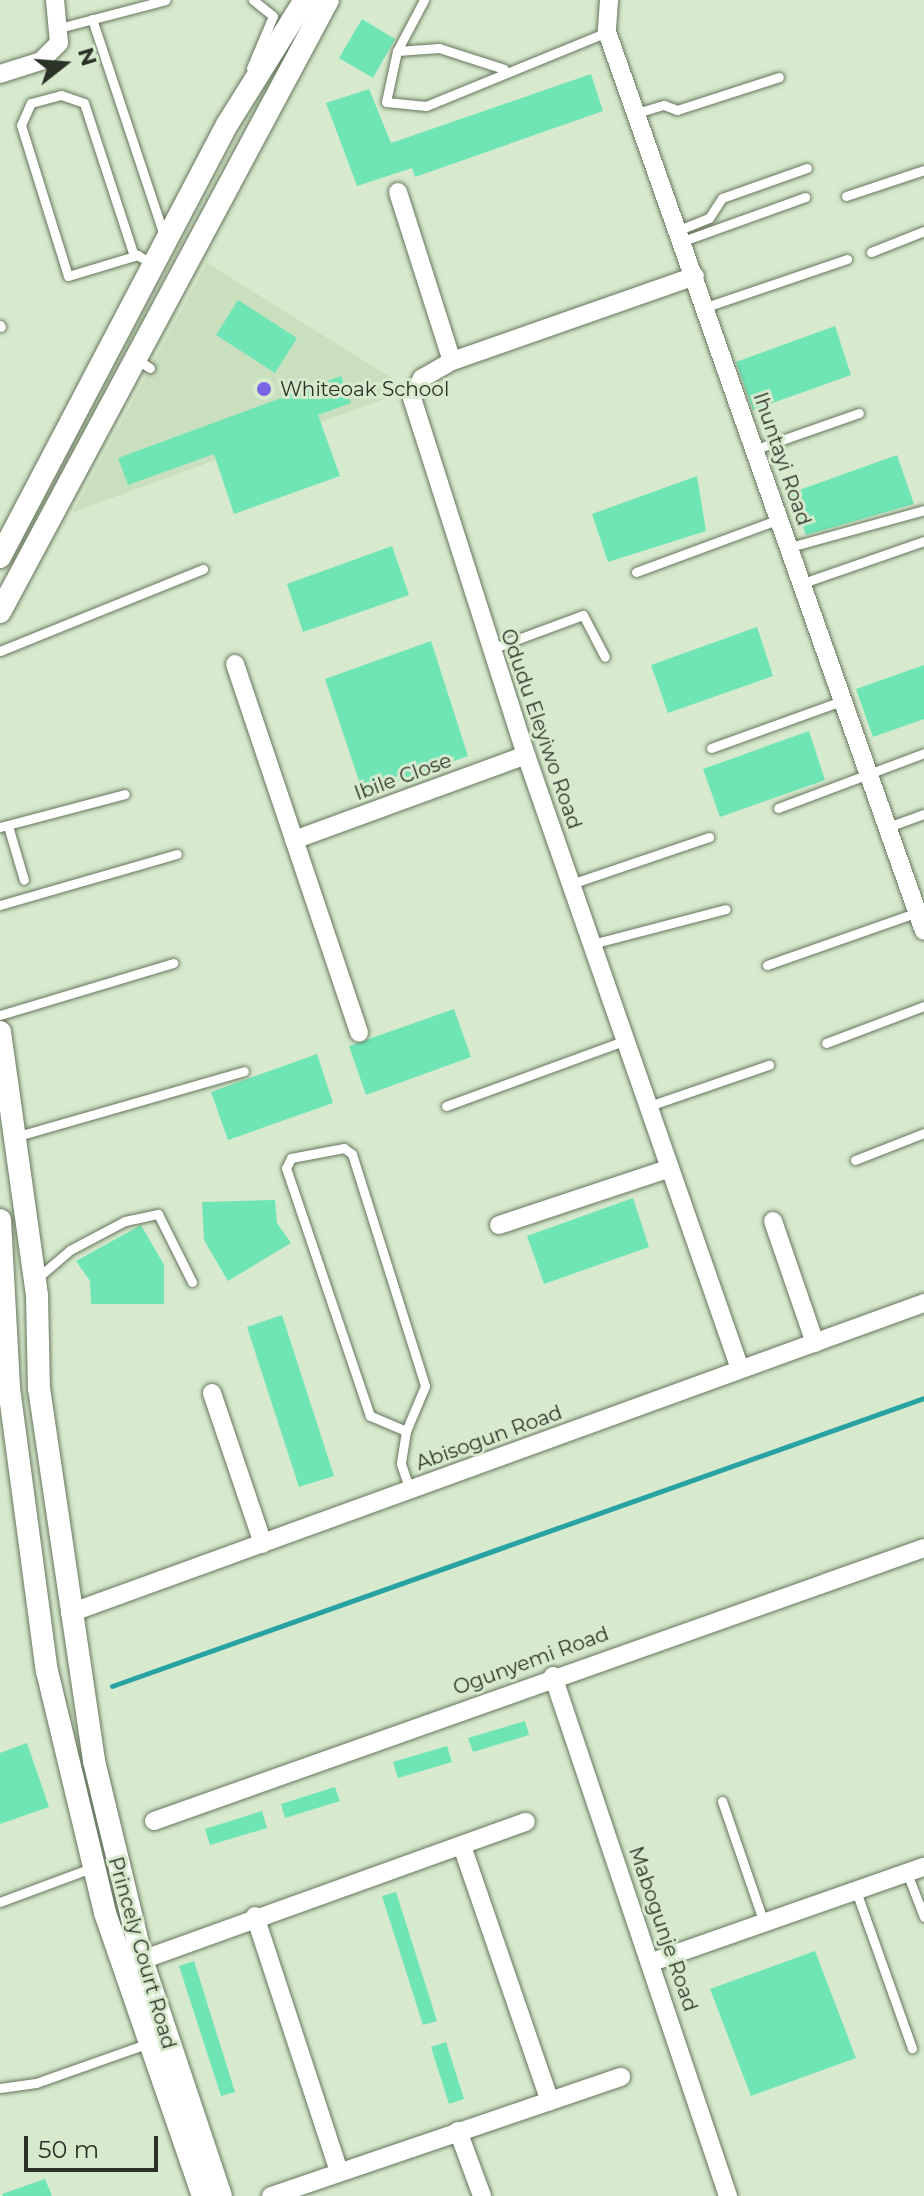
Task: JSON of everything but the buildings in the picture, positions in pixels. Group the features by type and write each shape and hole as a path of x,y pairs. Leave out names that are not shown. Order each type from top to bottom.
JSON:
{"street":[{"path":"0,74 41,61 59,43 63,27 55,0"},
{"path":"0,557 146,260 166,240 228,123 305,0"},
{"path":"0,612 141,362 252,135 328,0"},
{"name":"Ihuntayi Road","path":"609,0 607,32 924,931"},
{"path":"228,123 252,135"},
{"path":"398,192 452,361"},
{"name":"Odudu Eleyiwo Road","path":"695,276 452,361 422,378 412,398 414,422 526,755 740,1369"},
{"path":"235,664 359,1033"},
{"name":"Ibile Close","path":"294,840 526,755"},
{"name":"Princely Court Road","path":"0,1032 18,1136 35,1280 39,1388 84,1704 142,1960 221,2196"},
{"path":"499,1225 670,1168"},
{"path":"0,1220 9,1427 47,1671 94,1867 149,2043 203,2196"},
{"path":"773,1221 815,1343"},
{"name":"Abisogun Road","path":"70,1613 924,1303"},
{"path":"9,1388 39,1388"},
{"path":"212,1393 263,1544"},
{"name":"Ogunyemi Road","path":"154,1821 553,1676 924,1548"},
{"name":"Mabogunje Road","path":"553,1676 652,1962 728,2196"},
{"path":"142,1960 255,1916 526,1822"},
{"path":"462,1846 550,2101"},
{"path":"652,1962 916,1870"},
{"path":"255,1916 339,2171"},
{"path":"271,2196 621,2077"},
{"path":"458,2131 482,2196"}],"lane":[{"path":"63,27 166,0"},
{"path":"228,123 273,16 253,0"},
{"path":"424,0 397,51 386,102 426,106 504,69 607,32"},
{"path":"92,19 166,240"},
{"path":"397,51 439,48 504,69"},
{"path":"637,113 664,105 677,110 779,77"},
{"path":"61,95 84,103 146,260 68,276 21,125 31,103 61,95"},
{"path":"681,236 709,218 722,198 807,168"},
{"path":"846,196 924,170"},
{"path":"681,236 805,197"},
{"path":"871,252 924,231"},
{"path":"706,307 847,259"},
{"path":"756,449 859,413"},
{"path":"790,547 924,510"},
{"path":"636,572 781,519"},
{"path":"803,583 924,541"},
{"path":"0,651 203,569"},
{"path":"491,649 583,615 605,657"},
{"path":"711,748 844,700"},
{"path":"778,808 924,753"},
{"path":"24,880 4,826 125,794"},
{"path":"888,827 924,814"},
{"path":"571,884 709,837"},
{"path":"0,905 177,854"},
{"path":"592,944 726,909"},
{"path":"767,965 918,912"},
{"path":"0,1015 173,963"},
{"path":"826,1043 924,1006"},
{"path":"446,1106 626,1040"},
{"path":"649,1106 769,1065"},
{"path":"18,1136 244,1071"},
{"path":"855,1160 924,1133"},
{"path":"406,1431 370,1416 286,1168 291,1158 344,1148 352,1154 425,1386 406,1431 401,1464 410,1490"},
{"path":"35,1280 111,1228 158,1214 192,1282"},
{"path":"722,1801 764,1923"},
{"path":"0,1902 94,1867"},
{"path":"916,1870 924,1917"},
{"path":"856,1891 912,2048"},
{"path":"0,2088 36,2083 149,2043"}],"shaded area":[{"name":"Whiteoak School","path":"207,263 395,380 384,399 73,512"}],"waterway":[{"path":"112,1686 924,1398"}],"place":[{"name":"Whiteoak School","path":"264,389"}]}
